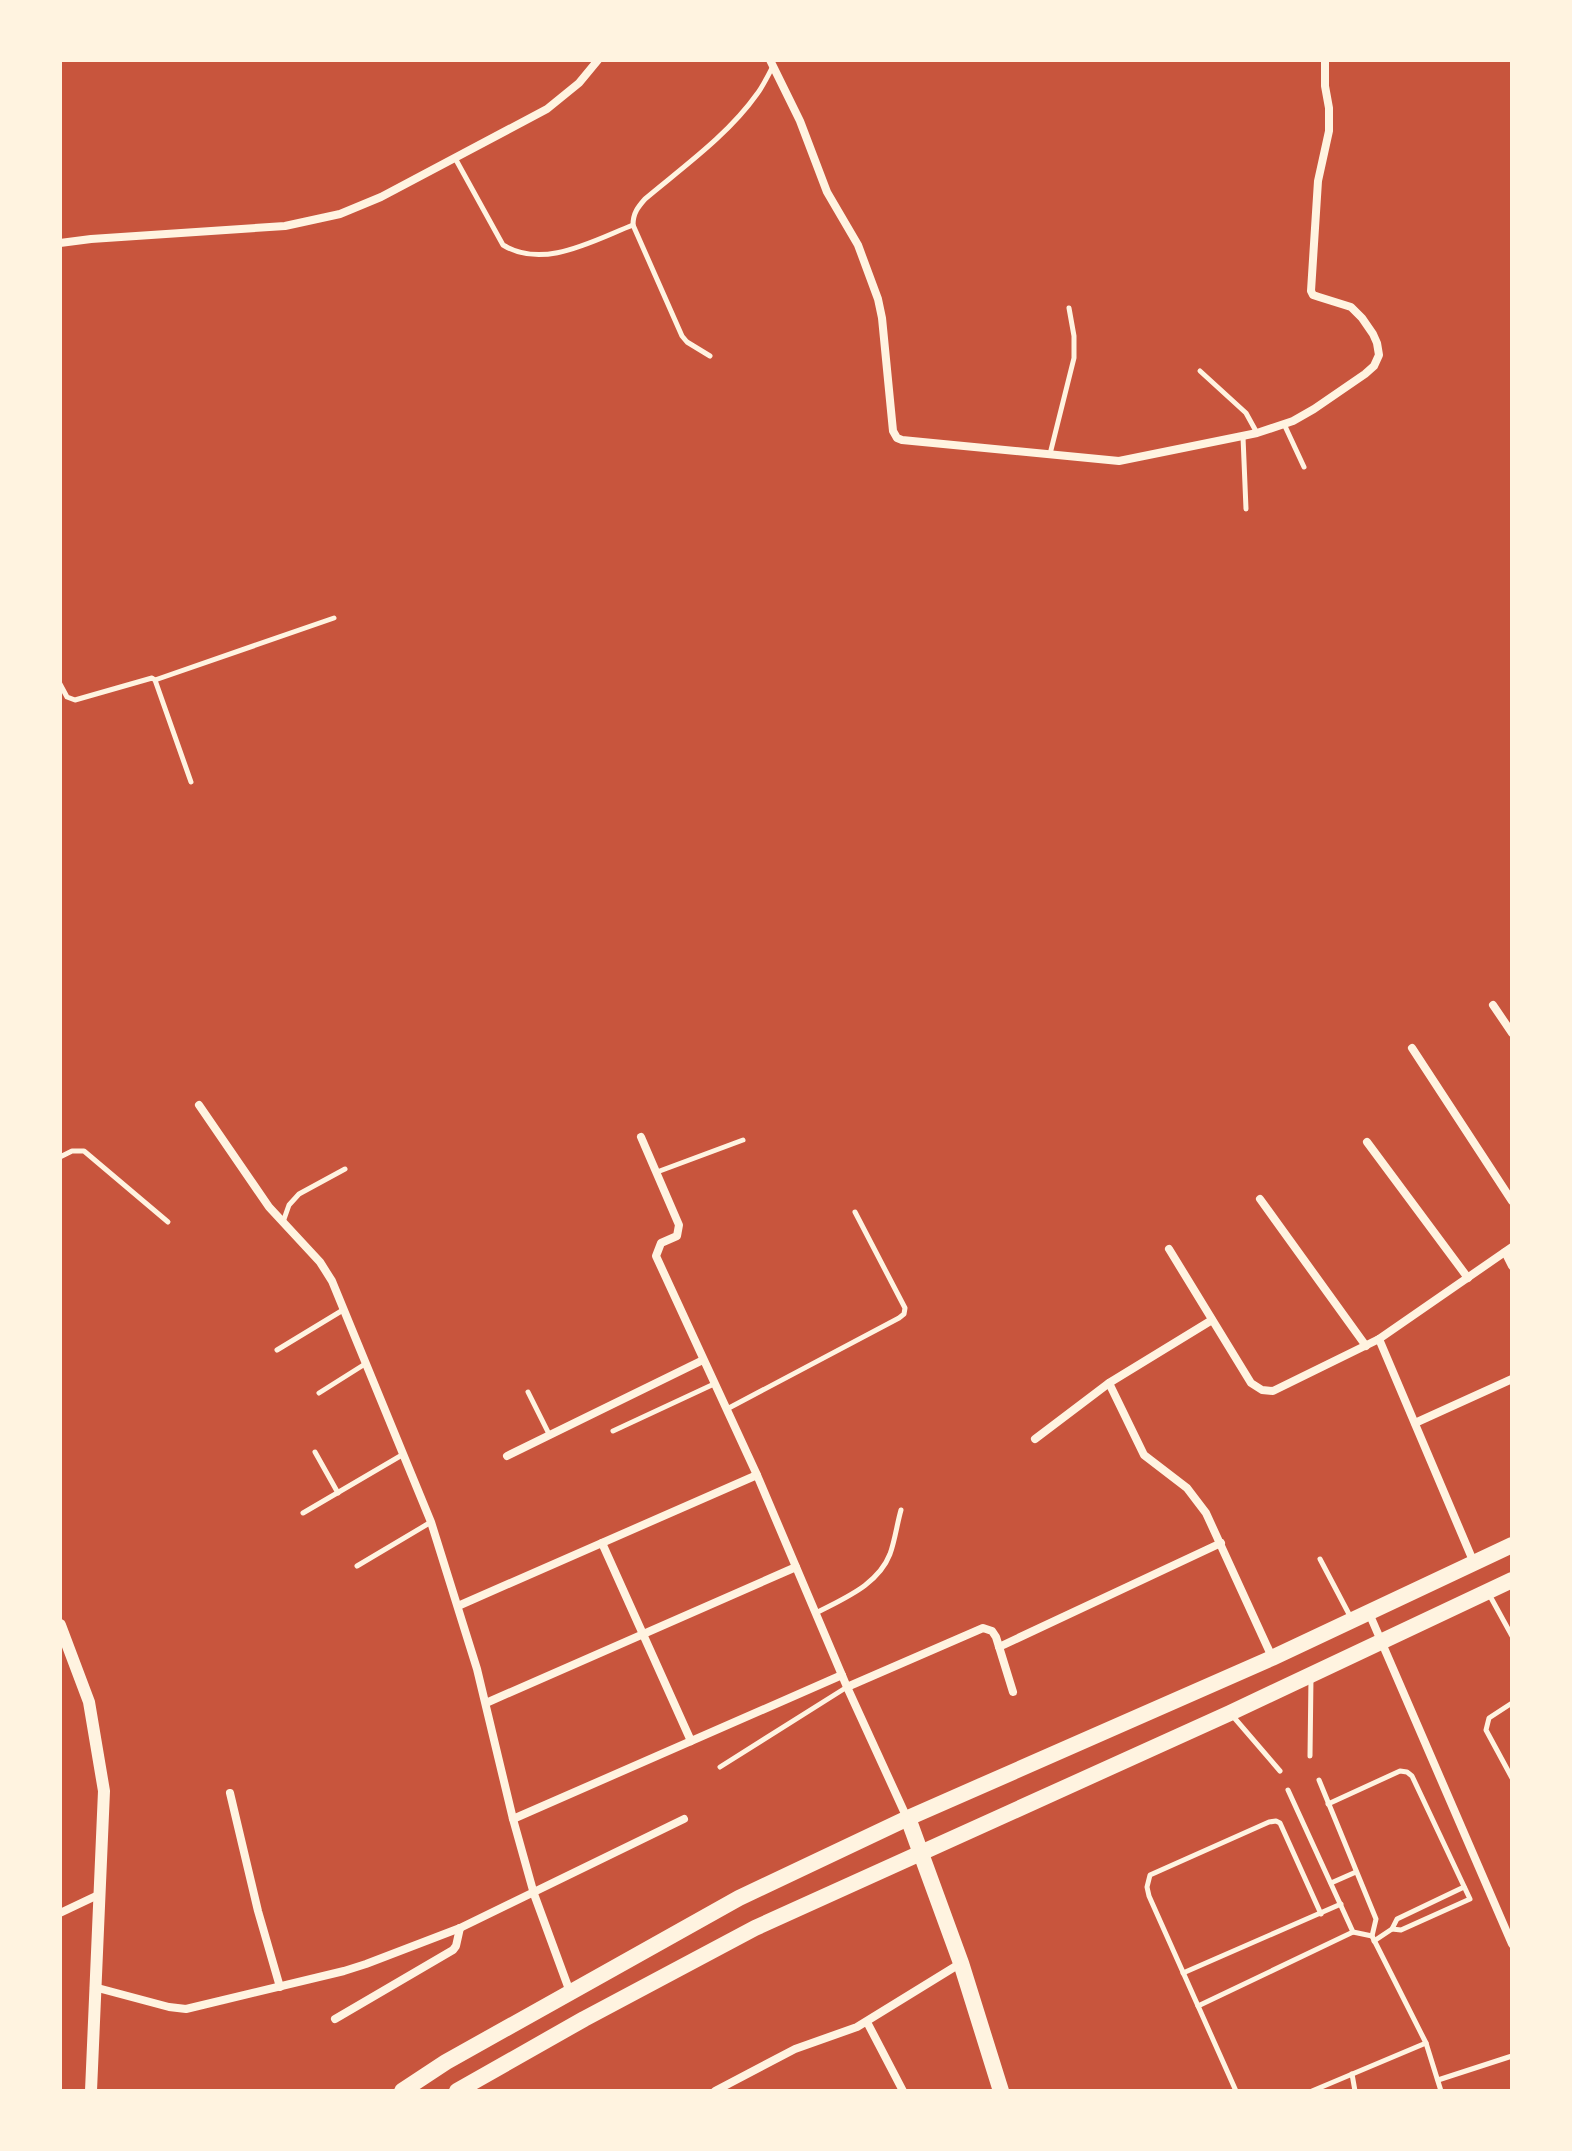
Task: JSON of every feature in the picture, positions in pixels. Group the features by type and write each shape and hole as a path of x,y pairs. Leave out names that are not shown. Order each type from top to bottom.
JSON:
{"main road":[{"path":"402,2091 446,2062 739,1898 908,1818 1272,1658 1512,1545"},
{"path":"457,2091 755,1928 1312,1676 1512,1580"},
{"path":"908,1818 961,1963 1001,2091"}],"street":[{"path":"60,243 285,226 340,214 381,197 547,109 579,83 598,60"},
{"path":"772,63 800,121 827,192 858,245 878,299 893,431 897,438 1119,461 1257,433 1284,424 1314,409 1374,366 1379,355 1377,343 1362,318 1351,307 1313,295 1311,291 1318,181 1329,131 1325,60"},
{"path":"1493,1005 1512,1033"},
{"path":"1412,1048 1512,1201"},
{"path":"199,1105 282,1222 320,1262 344,1309 431,1522 486,1703 534,1894 570,1992"},
{"path":"641,1137 679,1225 677,1236 661,1243 656,1256 757,1475 847,1687 908,1818"},
{"path":"1367,1142 1468,1278"},
{"path":"1260,1199 1366,1346"},
{"path":"1169,1249 1251,1383 1262,1390 1273,1391 1379,1339 1508,1249 1512,1266"},
{"path":"1035,1439 1109,1383 1212,1320"},
{"path":"1379,1339 1474,1563"},
{"path":"507,1456 703,1360"},
{"path":"1415,1423 1512,1379"},
{"path":"1109,1383 1144,1455 1194,1495 1206,1513 1272,1658"},
{"path":"458,1606 757,1475"},
{"path":"602,1543 691,1741"},
{"path":"999,1647 1221,1543"},
{"path":"486,1703 796,1567"},
{"path":"1369,1613 1512,1944"},
{"path":"60,1625 89,1702 104,1791 91,2091"},
{"path":"847,1687 983,1628 992,1631 1013,1692"},
{"path":"513,1819 842,1675"},
{"path":"230,1793 280,1987"},
{"path":"94,1987 186,2009 344,1971 460,1928 684,1819"},
{"path":"60,1913 98,1895"},
{"path":"335,2019 453,1950 460,1928"},
{"path":"715,2091 795,2049 867,2022 961,1963"},
{"path":"867,2022 903,2091"}],"lane":[{"path":"710,356 682,336 633,219 638,208 738,117 759,92 772,63"},
{"path":"455,158 503,245 513,251 541,256 556,254 633,225"},
{"path":"1050,454 1074,358 1069,308"},
{"path":"1200,371 1246,413 1257,433"},
{"path":"1284,424 1304,467"},
{"path":"1243,436 1246,509"},
{"path":"60,684 67,697 75,700 152,678 155,680 334,618"},
{"path":"155,680 191,782"},
{"path":"657,1172 743,1140"},
{"path":"60,1157 72,1151 84,1151 168,1222"},
{"path":"282,1222 293,1199 345,1169"},
{"path":"726,1409 904,1314 905,1308 855,1212"},
{"path":"277,1350 344,1309"},
{"path":"319,1393 365,1364"},
{"path":"613,1431 714,1384"},
{"path":"528,1392 549,1435"},
{"path":"315,1452 338,1493"},
{"path":"303,1513 402,1455"},
{"path":"816,1613 861,1588 879,1572 890,1555 901,1510"},
{"path":"357,1566 431,1522"},
{"path":"1320,1559 1353,1620"},
{"path":"1487,1591 1512,1636"},
{"path":"1310,1756 1312,1676"},
{"path":"720,1767 847,1687"},
{"path":"1512,1703 1489,1718 1486,1730 1512,1778"},
{"path":"1230,1713 1280,1771"},
{"path":"1198,2006 1353,1932 1373,1938 1392,1929 1401,1930 1470,1899 1412,1776 1407,1772 1400,1771 1328,1804"},
{"path":"1319,1780 1376,1919 1373,1938 1426,2043 1441,2091"},
{"path":"1288,1790 1353,1932"},
{"path":"1236,2091 1149,1896 1147,1887 1150,1875 1269,1822 1280,1823 1321,1914"},
{"path":"1331,1883 1356,1872"},
{"path":"1392,1929 1397,1919 1464,1887"},
{"path":"1183,1973 1341,1904"},
{"path":"1312,2091 1426,2043"},
{"path":"1438,2080 1512,2056"},
{"path":"1352,2074 1355,2091"}]}
